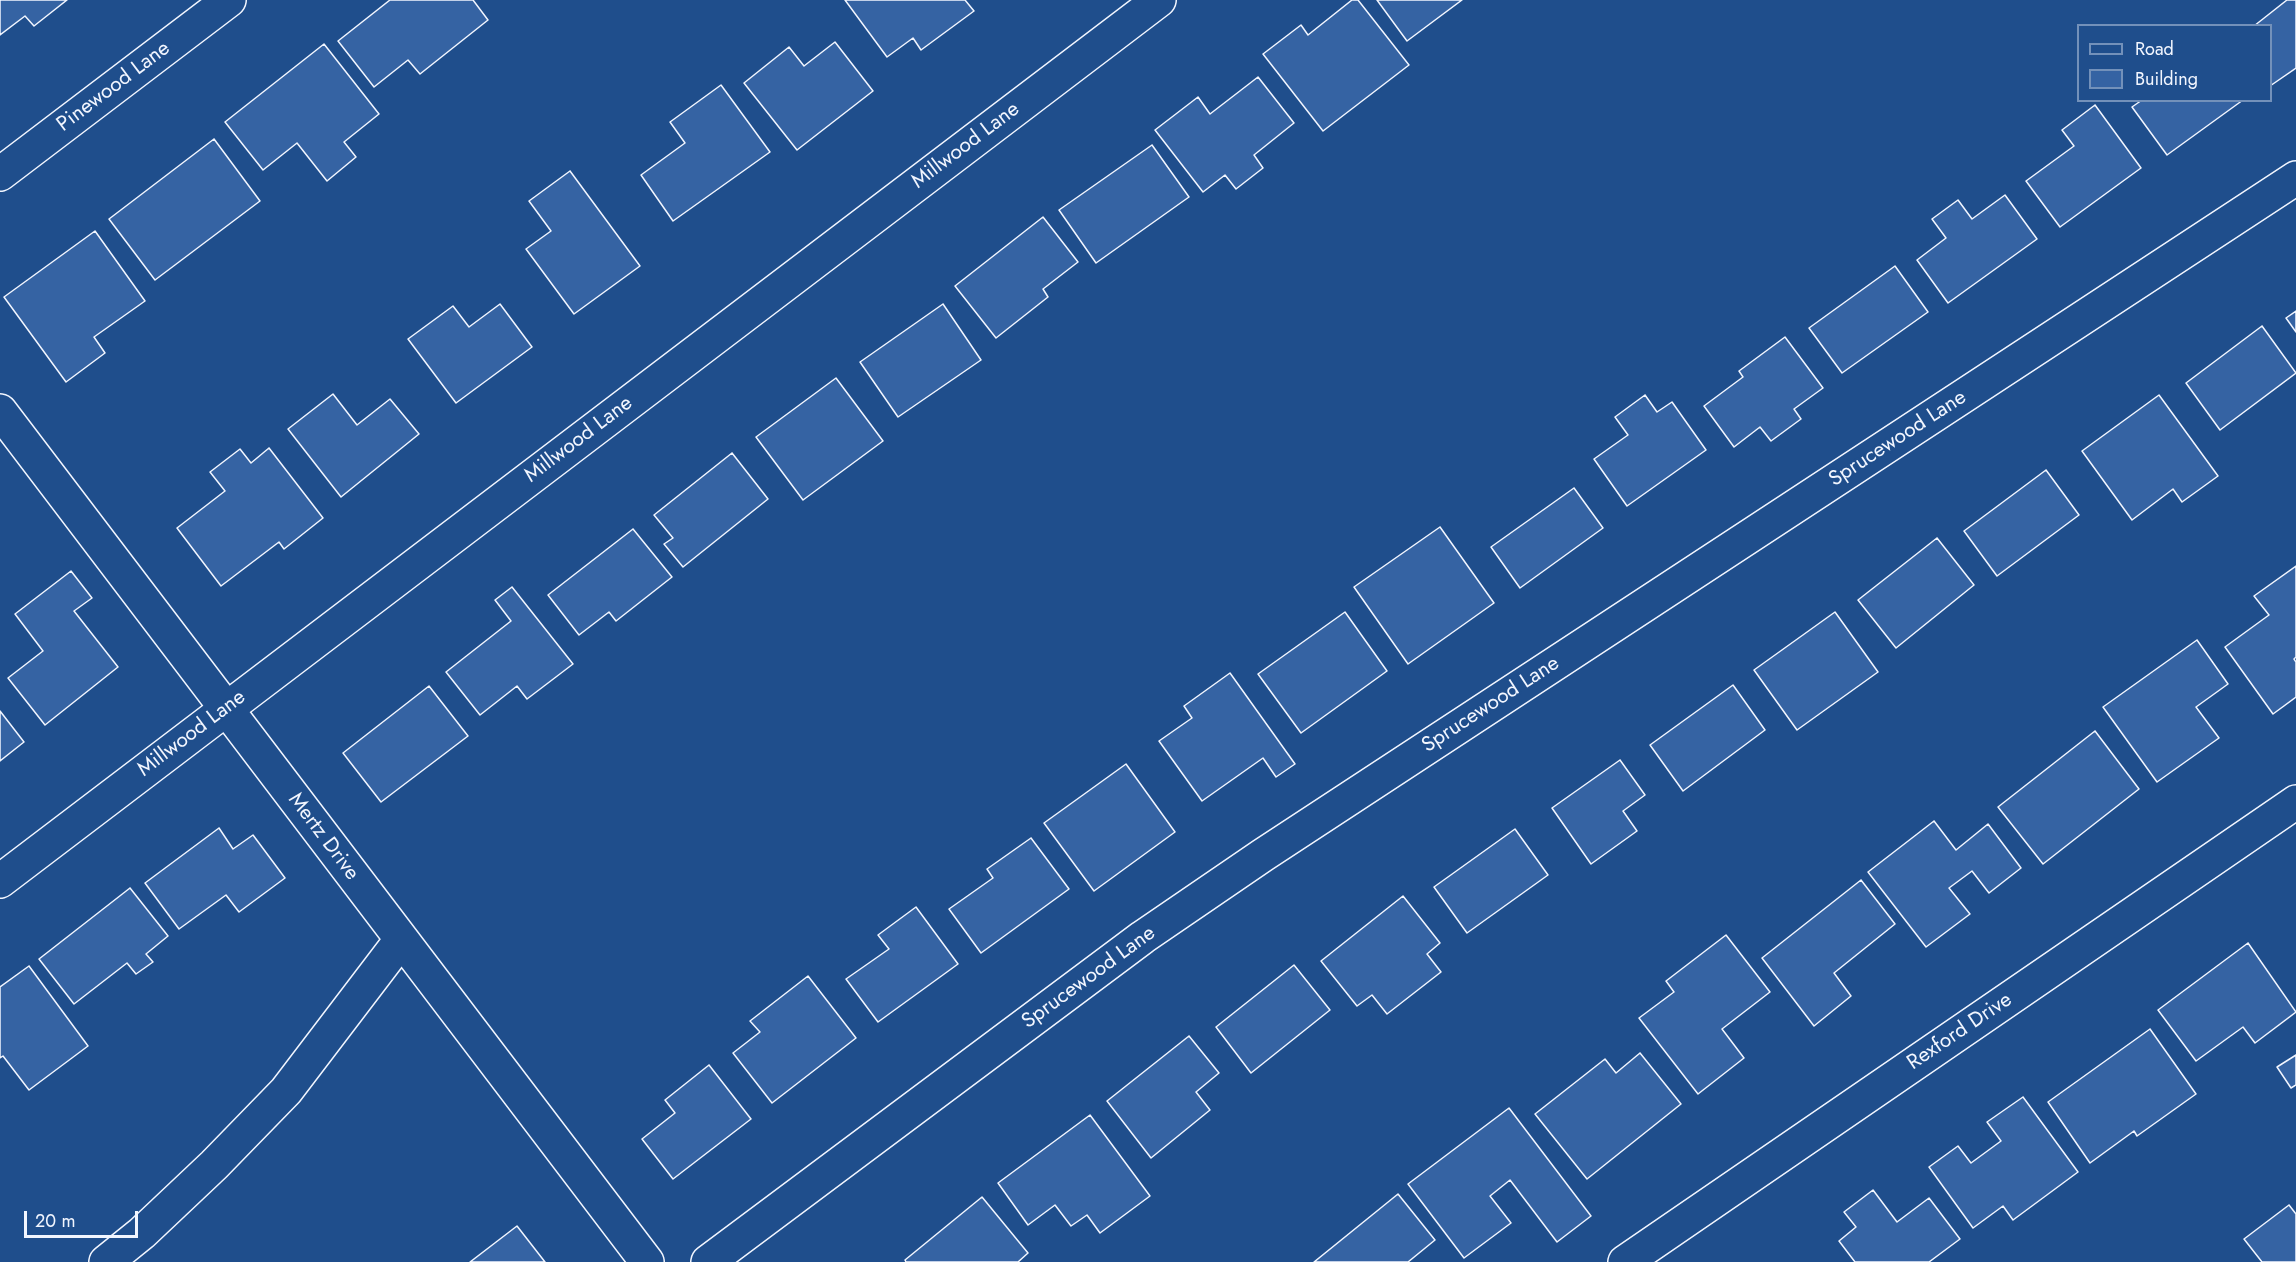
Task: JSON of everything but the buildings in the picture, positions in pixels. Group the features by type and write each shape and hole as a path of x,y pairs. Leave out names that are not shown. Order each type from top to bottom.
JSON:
{"street":[{"name":"Pinewood Lane","path":"0,174 229,0"},
{"name":"Millwood Lane","path":"0,881 1159,0"},
{"name":"Sprucewood Lane","path":"708,1262 1143,938 1254,861 2296,178"},
{"name":"Mertz Drive","path":"0,411 647,1262"},
{"name":"Rexford Drive","path":"1625,1262 2296,802"},
{"path":"106,1262 142,1233 286,1091 401,940"}]}
